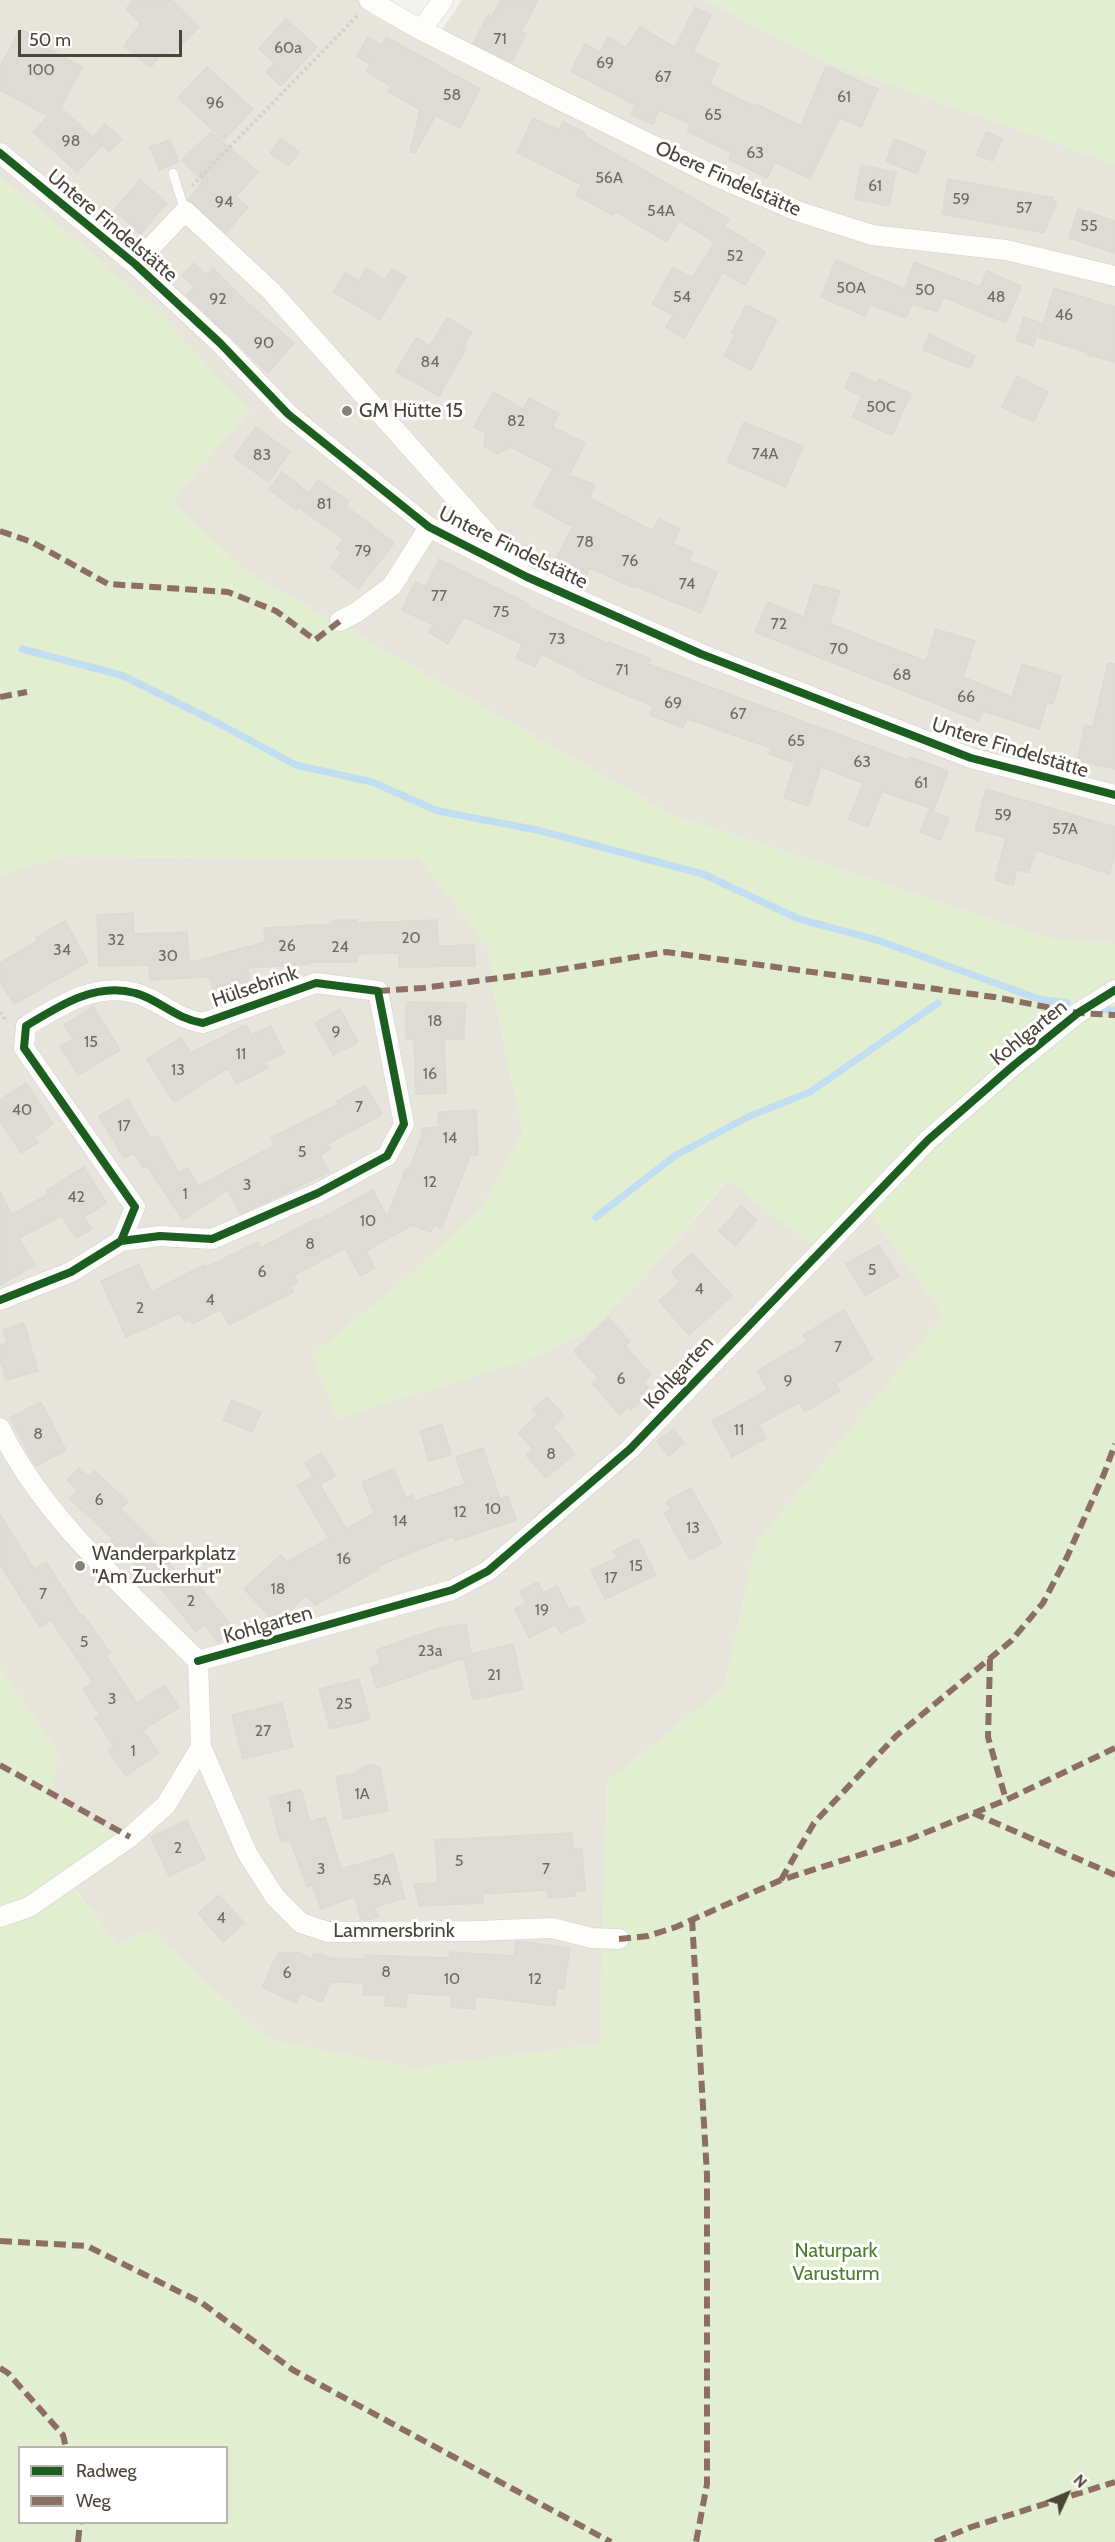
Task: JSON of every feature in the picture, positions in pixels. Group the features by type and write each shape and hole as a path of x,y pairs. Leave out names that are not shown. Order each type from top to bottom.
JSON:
{"street":[{"path":"421,30 443,0"},
{"name":"Obere Findelstätte","path":"370,1 421,30 713,175 800,212 872,235 1006,250 1115,276"},
{"name":"Untere Findelstätte","path":"0,153 135,264 220,343 288,414 429,527 527,577 701,654 971,758 1115,795"},
{"path":"135,264 183,204"},
{"name":"Untere Findelstätte","path":"183,204 271,291 527,577"},
{"name":"Untere Findelstätte","path":"340,621 357,612 392,586 429,527"},
{"name":"Hülsebrink","path":"0,1300 71,1272 122,1241 160,1236 212,1239 318,1193 387,1156 404,1124 378,991 316,983 203,1023 188,1021 135,993 105,991 70,999 26,1026 24,1048 135,1208 122,1241"},
{"name":"Kohlgarten","path":"198,1661 452,1590 488,1571 630,1449 928,1140 1041,1042 1078,1013 1115,990"},
{"path":"0,1430 29,1480 70,1531 198,1661 201,1747 166,1805 130,1837 29,1907 0,1917"},
{"name":"Lammersbrink","path":"201,1747 247,1853 275,1897 301,1923 328,1932 552,1928 592,1938 619,1939"}],"lane":[{"path":"173,173 183,204"}],"path":[{"path":"183,204 370,1"}],"shaded area":[{"path":"0,0 379,0 369,13 431,46 462,0 706,0 821,60 1115,164 1115,944 1052,939 673,815 245,571 172,501 250,409 103,262 0,177"},
{"path":"326,415 421,483 413,495 318,427"},
{"path":"62,857 420,859 488,948 494,996 523,1132 482,1207 417,1269 638,1285 728,1180 816,1248 866,1208 944,1315 756,1544 724,1688 607,1782 600,2044 415,2068 269,2040 149,1930 117,1945 66,1877 49,1798 59,1754 0,1668 0,874"},
{"name":"Wanderparkplatz \"Am Zuckerhut\"","path":"0,1458 22,1492 154,1629 172,1653 152,1655 8,1503 0,1489"}],"green space":[{"path":"706,0 1115,0 1115,164 821,60"},
{"name":"Naturpark Varusturm","path":"0,177 103,262 153,308 250,409 172,501 245,571 673,815 1052,939 1115,944 1115,2542 0,2542 0,1668 59,1754 50,1798 120,1835 66,1878 117,1945 149,1930 269,2040 415,2068 600,2044 607,1782 724,1688 756,1544 944,1315 866,1208 816,1248 727,1180 638,1285 593,1329 531,1359 337,1419 311,1355 417,1269 482,1207 523,1132 494,996 488,948 419,859 62,857 0,874"}],"building":[{"path":"134,0 172,0 199,27 168,58 162,52 151,67 124,46 141,24 126,9"},
{"path":"501,0 538,0 521,32 526,34 512,62 473,43 488,15 492,17"},
{"path":"695,7 711,15 693,52 719,64 710,84 755,107 756,104 801,126 826,66 878,89 861,127 840,118 810,179 775,162 767,178 729,159 732,153 687,131 691,124 659,110 653,124 631,115 635,105 571,71 585,44 600,52 608,37 626,48 640,26 675,48"},
{"path":"286,19 317,47 281,86 266,72 275,63 259,49"},
{"path":"20,29 47,43 45,47 82,67 61,108 102,145 77,172 33,132 48,116 0,90 0,67"},
{"path":"368,37 381,46 386,37 480,89 460,128 436,115 415,153 410,152 420,110 388,91 391,86 366,71 370,64 357,56"},
{"path":"207,67 253,109 224,140 178,98"},
{"path":"533,118 559,130 563,122 585,133 584,136 729,219 724,226 765,252 745,285 723,272 684,338 666,327 673,315 652,304 673,267 692,278 715,242 679,220 667,242 615,211 613,215 576,195 582,185 517,152"},
{"path":"105,124 122,139 109,152 93,137"},
{"path":"211,132 258,172 236,197 248,207 226,233 188,200 203,181 182,160"},
{"path":"986,132 1002,139 993,161 977,155"},
{"path":"281,138 299,152 288,166 270,153"},
{"path":"894,139 926,151 917,174 886,161"},
{"path":"170,140 179,162 159,170 150,147"},
{"path":"861,165 896,172 889,206 855,199"},
{"path":"948,179 1054,198 1053,201 1057,202 1044,233 942,214"},
{"path":"140,180 167,203 140,234 114,210"},
{"path":"1078,209 1115,221 1115,253 1069,238"},
{"path":"836,260 905,289 914,262 980,287 987,271 1021,286 1006,323 943,297 937,312 912,304 906,318 870,304 865,316 821,297"},
{"path":"194,263 206,275 213,268 248,303 294,343 268,373 187,295 194,287 182,275"},
{"path":"366,268 385,280 392,269 406,277 380,320 334,292 345,273 359,281"},
{"path":"1054,288 1115,307 1115,362 1039,337"},
{"path":"746,305 777,320 751,370 724,356"},
{"path":"1024,317 1041,323 1033,346 1016,340"},
{"path":"447,318 472,332 463,347 466,349 439,396 396,372 416,338 430,346"},
{"path":"929,334 975,356 970,368 923,350"},
{"path":"852,372 877,383 878,379 911,394 892,435 852,417 862,396 845,388"},
{"path":"1017,376 1048,392 1034,422 1002,407"},
{"path":"493,392 523,409 529,398 559,414 552,427 585,443 569,475 595,485 590,498 653,531 659,519 680,529 673,544 693,552 689,561 717,572 701,613 635,586 634,588 590,568 583,580 553,563 573,527 533,505 553,469 511,447 496,454 484,446 485,432 474,427"},
{"path":"744,422 803,446 786,487 727,462"},
{"path":"256,427 290,452 268,482 234,457"},
{"path":"282,472 309,493 318,480 349,501 346,506 394,543 358,589 331,567 342,553 336,548 343,539 298,507 296,510 269,489"},
{"path":"439,559 529,604 528,607 609,644 609,642 650,659 648,664 908,760 909,757 948,771 934,810 882,791 868,827 849,819 863,783 821,767 809,806 784,798 795,763 769,754 771,748 687,719 683,728 650,715 653,706 577,674 578,672 541,654 535,667 516,658 522,644 464,617 448,644 429,632 433,625 402,610 415,582 426,587"},
{"path":"814,584 840,591 830,624 926,661 936,629 975,641 963,677 1012,697 1022,664 1061,676 1053,704 1047,702 1039,729 983,711 979,721 755,632 767,602 804,617"},
{"path":"1108,663 1115,664 1115,769 1077,760 1085,725 1093,727"},
{"path":"986,789 1115,827 1115,854 1109,874 1036,850 1028,873 1017,869 1013,885 995,880 1006,838 975,830"},
{"path":"929,810 949,818 941,840 920,832"},
{"path":"133,913 134,934 187,932 189,963 265,942 264,928 333,924 333,920 357,920 357,923 437,920 438,946 474,945 475,966 399,967 399,953 357,954 357,962 309,962 310,964 247,968 252,986 215,996 210,977 150,980 149,965 99,966 97,915"},
{"path":"65,921 88,962 14,1004 0,981 0,963 38,941 36,938"},
{"path":"406,1002 465,1003 464,1039 444,1039 446,1093 416,1094 414,1039 406,1039"},
{"path":"93,1007 120,1050 78,1075 60,1046 73,1039 64,1025"},
{"path":"340,1009 358,1042 333,1055 315,1023"},
{"path":"246,1025 251,1035 271,1026 284,1053 265,1062 268,1068 236,1084 228,1068 174,1102 147,1059 181,1038 191,1053"},
{"path":"26,1083 53,1124 34,1137 38,1142 21,1153 0,1121 0,1100"},
{"path":"365,1085 382,1114 328,1144 331,1149 320,1155 329,1172 240,1214 228,1190 183,1220 147,1166 143,1168 134,1153 124,1158 99,1116 128,1099 151,1139 158,1136 179,1173 187,1168 199,1186 275,1145 271,1138 339,1104 337,1101"},
{"path":"476,1110 478,1155 470,1156 442,1228 434,1225 431,1232 412,1225 366,1251 375,1268 360,1276 345,1248 294,1275 298,1282 290,1286 293,1292 229,1325 221,1309 192,1324 190,1320 185,1322 180,1313 126,1337 101,1281 139,1264 151,1292 204,1265 205,1268 258,1242 261,1248 373,1190 387,1217 406,1168 410,1168 422,1135 422,1128 439,1127 438,1112"},
{"path":"84,1167 106,1203 84,1217 92,1229 76,1238 62,1216 19,1238 35,1265 0,1285 0,1192 12,1214 49,1194 46,1191"},
{"path":"741,1206 757,1220 735,1246 719,1231"},
{"path":"879,1245 898,1276 865,1296 846,1264"},
{"path":"692,1253 732,1296 689,1335 659,1301 680,1282 671,1272"},
{"path":"844,1310 873,1360 836,1383 840,1390 805,1412 799,1402 759,1425 766,1438 732,1457 712,1421 768,1390 757,1371 807,1342 803,1335"},
{"path":"608,1318 630,1341 625,1346 651,1375 643,1382 652,1392 631,1410 628,1407 620,1415 592,1383 598,1378 574,1351"},
{"path":"24,1323 38,1371 6,1380 0,1359 0,1345 7,1343 3,1330"},
{"path":"547,1397 564,1416 553,1427 575,1454 546,1478 526,1455 533,1449 518,1433 537,1415 532,1410"},
{"path":"232,1400 261,1412 252,1432 223,1420"},
{"path":"41,1402 66,1450 36,1466 10,1418"},
{"path":"442,1424 451,1455 429,1461 420,1431"},
{"path":"673,1429 684,1443 669,1456 657,1441"},
{"path":"483,1448 500,1499 508,1496 516,1520 455,1541 453,1536 378,1566 379,1569 315,1605 306,1596 276,1623 244,1589 281,1555 287,1562 329,1538 297,1486 313,1476 305,1463 321,1453 335,1476 320,1485 346,1529 374,1513 362,1482 394,1469 406,1498 413,1495 415,1501 465,1484 456,1457"},
{"path":"79,1468 89,1477 95,1471 128,1502 121,1509 159,1547 157,1549 180,1576 187,1571 234,1629 218,1642 205,1625 196,1632 142,1565 139,1568 111,1541 113,1539 70,1499 78,1490 67,1480"},
{"path":"691,1488 722,1543 690,1560 664,1513 671,1510 666,1502"},
{"path":"0,1514 34,1569 46,1562 81,1616 83,1615 110,1653 106,1656 137,1703 165,1685 179,1707 143,1730 159,1753 126,1776 108,1750 114,1746 95,1718 100,1715 83,1689 93,1682 51,1620 40,1627 0,1565"},
{"path":"638,1539 656,1575 605,1599 591,1570 617,1558 613,1551"},
{"path":"538,1582 543,1593 557,1586 569,1610 578,1606 585,1621 560,1633 555,1624 529,1638 515,1609 526,1604 520,1591"},
{"path":"466,1624 471,1654 513,1644 523,1689 473,1700 464,1658 377,1688 370,1668 381,1663 376,1650 437,1629"},
{"path":"359,1679 370,1719 330,1729 319,1689"},
{"path":"282,1703 293,1747 243,1759 232,1715"},
{"path":"373,1765 380,1769 388,1811 344,1819 336,1777 356,1773 364,1766"},
{"path":"301,1789 310,1822 325,1817 341,1869 393,1854 405,1898 375,1907 378,1917 367,1920 361,1920 355,1897 321,1909 312,1885 307,1887 290,1840 281,1842 269,1798"},
{"path":"187,1820 205,1859 169,1876 151,1837"},
{"path":"572,1833 573,1849 582,1848 585,1891 575,1891 575,1896 548,1898 548,1890 483,1894 483,1903 419,1906 414,1884 438,1883 435,1840"},
{"path":"219,1895 244,1923 223,1942 198,1913"},
{"path":"516,1941 570,1948 564,1989 557,1988 555,2006 476,1996 475,2009 451,2007 452,1996 407,1993 406,2007 385,2006 386,1995 363,1995 364,1983 331,1982 322,2002 301,1993 296,2003 262,1987 278,1953 300,1953 311,1959 314,1954 322,1954 331,1958 365,1959 364,1955 449,1958 450,1952 514,1956"}],"waterway":[{"path":"22,649 121,675 296,765 372,782 438,811 537,830 703,874 799,919 877,940 1039,999 1067,1003"},
{"path":"596,1217 676,1155 750,1116 810,1092 938,1003"},
{"path":"1105,1010 1115,1010"}],"marked path":[{"path":"0,531 32,542 108,584 228,592 276,611 315,640 340,621"},
{"path":"0,697 27,692"},
{"path":"378,991 423,988 545,972 666,952 994,997 1078,1013 1115,1015"},
{"path":"781,1880 814,1823 896,1736 1011,1641 1043,1603 1067,1557 1115,1444"},
{"path":"990,1659 988,1737 1006,1800"},
{"path":"619,1939 648,1936 676,1927 781,1880 910,1839 1006,1800 1115,1748"},
{"path":"0,1765 130,1837"},
{"path":"973,1813 1115,1875"},
{"path":"692,1919 707,2175 707,2484 696,2542"},
{"path":"0,2241 87,2246 202,2303 293,2370 611,2542"},
{"path":"0,2368 8,2373 63,2435 66,2446"},
{"path":"935,2542 971,2527 1115,2482"},
{"path":"78,2542 80,2524"}],"cycle path":[{"path":"0,153 135,264 220,343 288,414 429,527 527,577 701,654 971,758 1115,795"},
{"path":"0,1300 71,1272 121,1241 160,1236 212,1239 318,1193 387,1156 404,1124 378,991 316,983 203,1023 193,1021 135,993 120,990 106,991 92,993 64,1004 26,1026 24,1048 135,1207 121,1241"},
{"path":"198,1661 452,1590 488,1571 630,1449 928,1140 1078,1013 1115,990"}],"place":[{"name":"GM Hütte 15","path":"347,411"},
{"name":"Wanderparkplatz \"Am Zuckerhut\"","path":"80,1566"}]}
